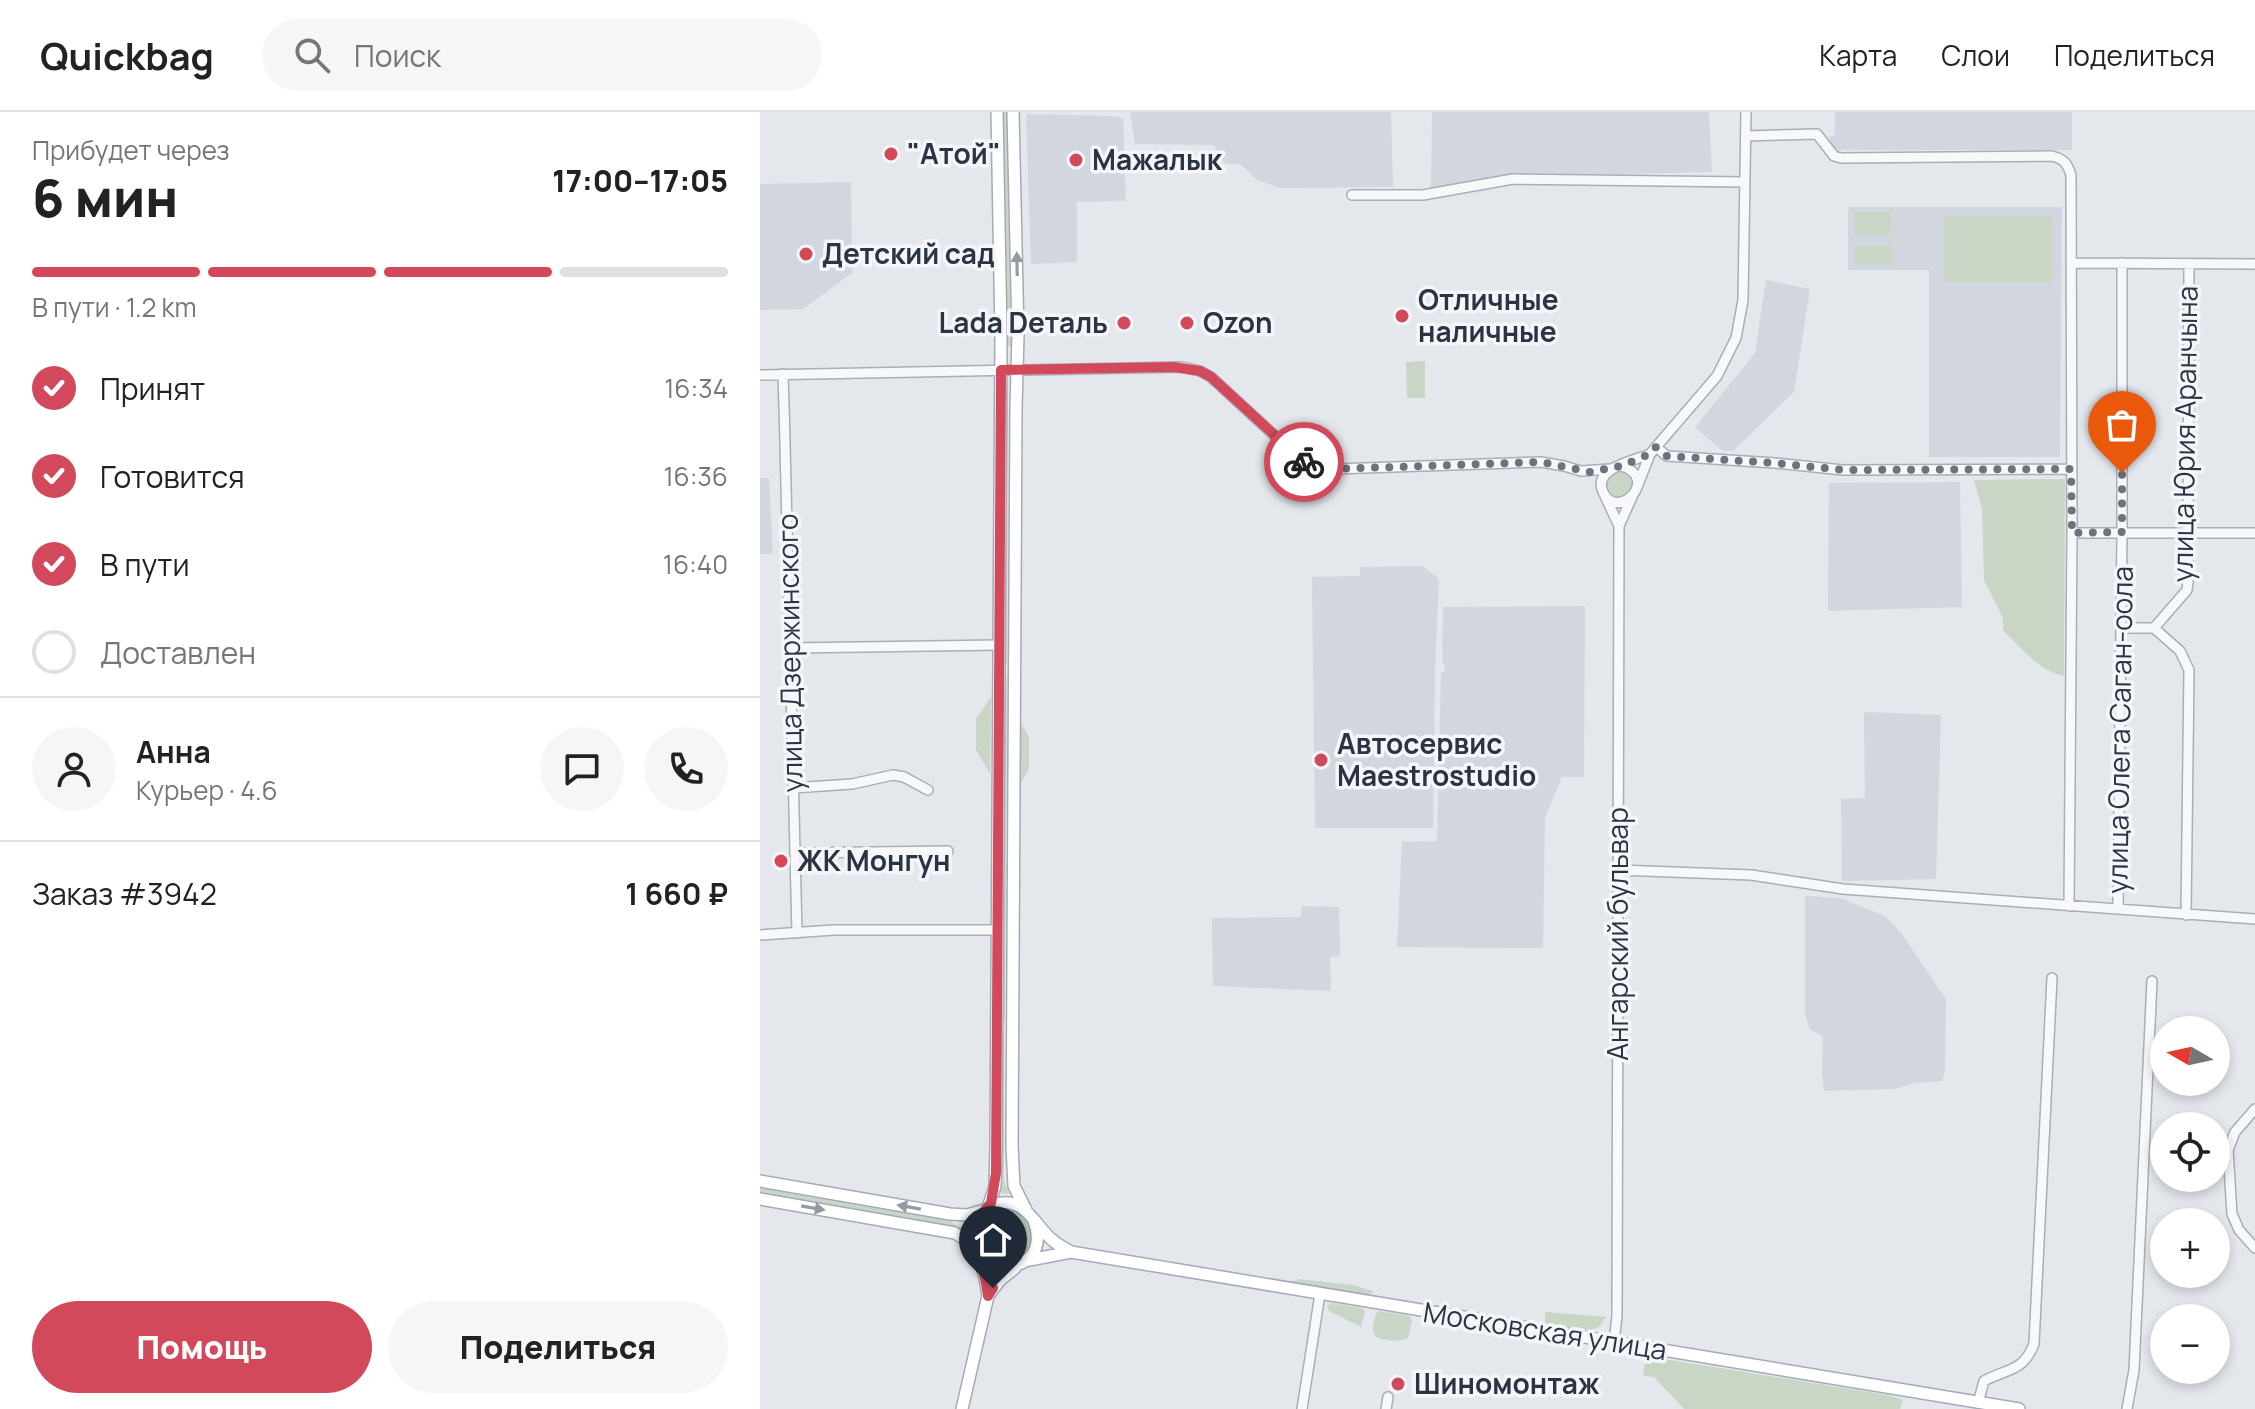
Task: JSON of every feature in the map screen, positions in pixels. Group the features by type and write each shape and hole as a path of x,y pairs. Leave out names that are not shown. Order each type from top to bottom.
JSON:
{"main road":[{"path":"962,1409 988,1296 974,1228 993,1196 996,1173 1001,370 997,112"},
{"path":"988,1296 1000,1280 1023,1263 1037,1243 1037,1228 1014,1186 1013,1172 1018,335 1013,112"},
{"path":"999,676 1014,677"},
{"path":"997,1035 1012,1034"},
{"path":"760,1181 950,1214 967,1215 1000,1203 1026,1210"},
{"path":"760,1199 955,1233 976,1249 982,1258 997,1267 1023,1263"},
{"name":"Московская улица","path":"1034,1221 1050,1238 1071,1252"},
{"name":"Московская улица","path":"1023,1263 1071,1252 2019,1409"}],"street":[{"path":"1581,471 1616,502 1632,497 1653,451 1717,376 1736,338 1743,300 1746,112"},
{"path":"1746,136 1817,134 1834,156 1841,158 2052,156 2068,164 2071,175 2072,533 2069,906"},
{"path":"1352,195 1423,195 1474,188 1506,179 1745,182"},
{"path":"2071,263 2255,264"},
{"name":"улица Олега Саган-оола","path":"2118,909 2122,263"},
{"name":"улица Юрия Аранчына","path":"2154,628 2187,590 2189,265"},
{"path":"760,375 1174,367 1200,371 1221,385 1303,461 1325,469 1541,462 1581,471 1621,466 1653,451 1667,456 1843,470 2071,469"},
{"name":"улица Дзержинского","path":"783,374 797,933"},
{"path":"1621,466 1635,475 1637,487"},
{"path":"1604,493 1602,478 1610,469"},
{"name":"Ангарский бульвар","path":"1604,493 1619,526"},
{"name":"Ангарский бульвар","path":"1614,1342 1617,1316 1619,526 1632,497"},
{"path":"2072,533 2255,533"},
{"path":"2121,628 2154,628 2180,651 2189,670 2186,914"},
{"path":"791,648 999,645"},
{"path":"793,788 852,784 893,775 904,777 928,790"},
{"path":"795,853 948,851"},
{"path":"1619,870 1751,875 1821,887 2255,919"},
{"path":"760,935 834,930 998,930"},
{"path":"1978,1403 1984,1381 2022,1364 2029,1357 2034,1344 2052,978"},
{"path":"2127,1409 2135,1354 2152,981"},
{"path":"2255,1109 2235,1132 2228,1150 2232,1214 2239,1230 2255,1248"},
{"path":"1302,1409 1320,1294"},
{"path":"1386,1409 1388,1397"}],"shaded area":[{"path":"1130,112 1391,112 1393,187 1280,188 1257,180 1241,165 1224,163 1214,145 1135,144"},
{"path":"1432,112 1709,112 1712,172 1501,177 1431,188"},
{"path":"1835,112 2072,112 2072,150 1830,150 1830,136 1835,135"},
{"name":"Мажалык","path":"1026,114 1123,118 1126,201 1077,202 1077,262 1031,264"},
{"name":"Детский сад","path":"851,182 852,273 803,309 760,310 760,184"},
{"path":"1848,207 2062,207 2060,457 1929,457 1929,270 1848,270"},
{"path":"1766,280 1810,289 1794,392 1733,451 1721,450 1695,427 1755,353"},
{"path":"760,478 769,478 773,554 760,554"},
{"path":"1960,482 1962,607 1828,611 1829,483"},
{"path":"1423,566 1439,579 1433,828 1315,828 1312,577 1360,576 1360,567"},
{"path":"1585,606 1584,777 1562,777 1545,818 1543,948 1397,947 1402,842 1437,841 1441,672 1444,672 1445,664 1442,663 1443,607"},
{"path":"1864,712 1941,715 1936,879 1842,881 1841,799 1865,798"},
{"path":"1805,896 1841,898 1886,917 1901,933 1946,999 1945,1072 1942,1081 1914,1083 1895,1089 1824,1091 1823,1036 1810,1030 1805,1013"},
{"path":"1302,906 1339,907 1340,956 1330,957 1331,991 1213,986 1212,918 1301,917"}],"green space":[{"path":"1002,112 1007,112 1011,347 1007,345"},
{"path":"1854,212 1891,212 1890,235 1854,234"},
{"path":"1944,217 2052,217 2052,282 1944,282"},
{"path":"1855,246 1892,246 1892,265 1854,264"},
{"path":"1425,361 1425,398 1407,398 1406,362"},
{"path":"1003,386 1008,387 1007,664 1002,663"},
{"path":"1619,470 1629,474 1633,484 1629,494 1619,498 1609,494 1605,484 1609,474"},
{"path":"2065,479 2064,676 2038,664 2003,630 2003,618 1984,580 1982,509 1974,480"},
{"path":"1002,677 1007,678 1005,1022 1000,1022"},
{"path":"991,697 990,774 976,750 976,719"},
{"path":"1018,718 1029,737 1029,769 1019,786"},
{"path":"1000,1038 1004,1038 1004,1180 1009,1194 995,1193"},
{"path":"760,1188 951,1221 959,1228 760,1193"},
{"path":"1005,1209 1024,1217 1032,1236 1024,1255 1005,1263 986,1255 978,1236 986,1217"},
{"path":"1300,1279 1353,1285 1373,1293 1364,1296 1286,1283"},
{"path":"1331,1303 1362,1308 1365,1311 1361,1327 1329,1311 1327,1306"},
{"path":"1379,1311 1410,1316 1412,1321 1408,1338 1378,1338 1373,1332 1373,1325"},
{"path":"1545,1312 1606,1317 1600,1326 1590,1331 1545,1324"},
{"path":"1646,1356 1903,1400 1900,1409 1684,1409 1654,1377 1643,1376"}],"way so far":[{"path":"1304,462 1334,469 1541,462 1590,472 1621,466 1650,454 1656,447 1667,456 1843,470 2071,469 2072,533 2122,532 2122,473"}],"place":[{"name":"\"Атой\"","path":"891,154"},
{"name":"Мажалык","path":"1076,160"},
{"name":"Детский сад","path":"806,254"},
{"name":"Отличные наличные","path":"1402,316"},
{"name":"Lada Dеталь","path":"1124,323"},
{"name":"Ozon","path":"1187,323"},
{"name":"Автосервис Maestrostudio","path":"1321,760"},
{"name":"ЖК Монгун","path":"781,861"},
{"name":"Шиномонтаж","path":"1398,1384"}],"route":[{"path":"993,1288 988,1296 973,1237 976,1221 991,1203 996,1173 1001,370 1174,367 1200,371 1221,385 1304,462"}]}
